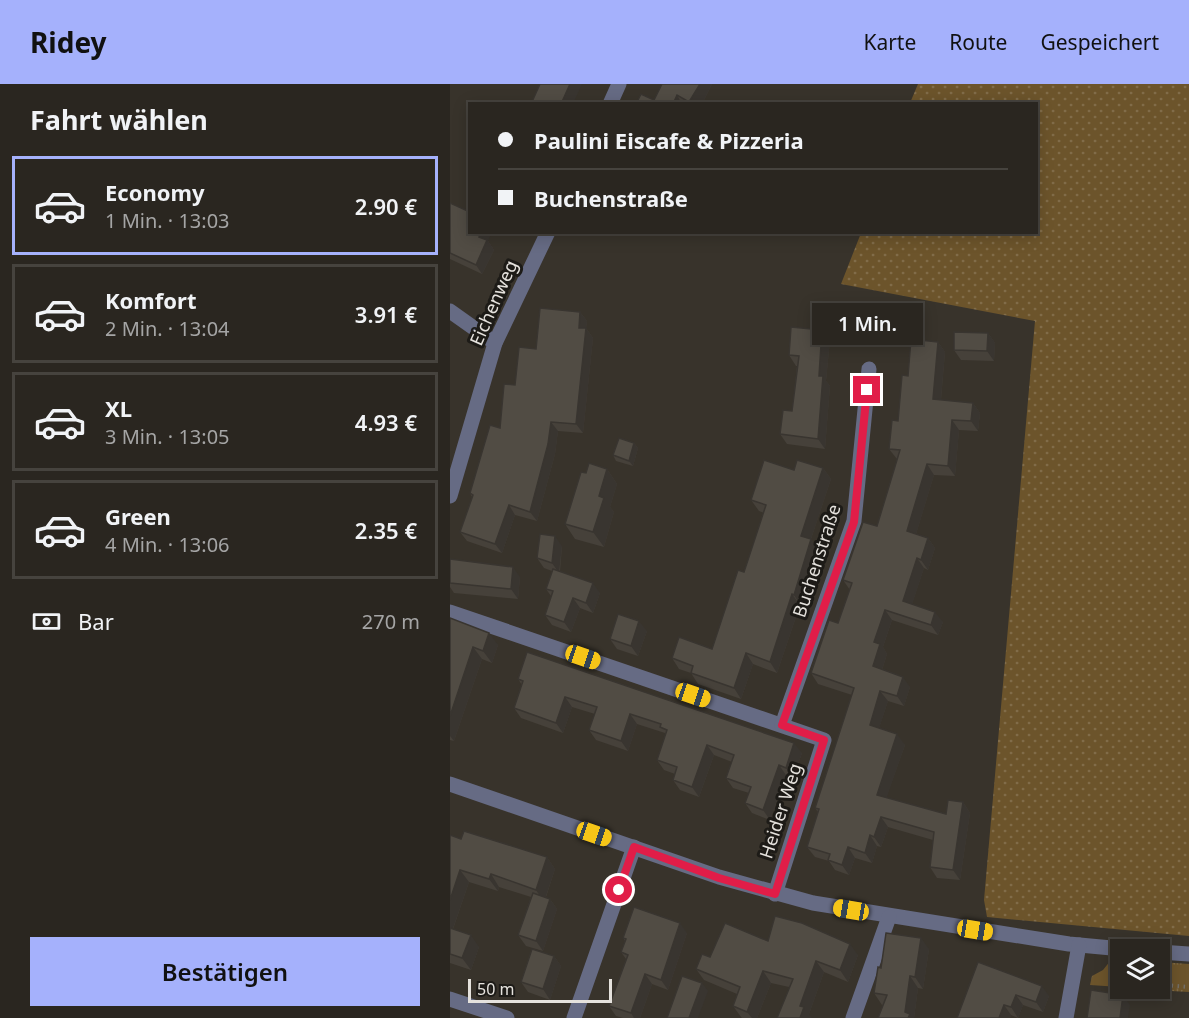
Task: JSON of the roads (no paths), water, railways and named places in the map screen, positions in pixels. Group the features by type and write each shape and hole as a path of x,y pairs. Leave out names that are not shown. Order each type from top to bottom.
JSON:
{"street":[{"path":"611,102 619,84"},
{"name":"Eichenweg","path":"450,496 453,478 495,343 547,234"},
{"path":"450,311 495,343"},
{"name":"Buchenstraße","path":"782,725 854,522 869,369"},
{"name":"Heider Weg","path":"450,612 824,740 775,894"},
{"path":"450,784 719,878 775,894 889,917 1110,948"},
{"path":"574,1018 634,847"},
{"path":"853,1018 889,917"},
{"path":"1066,1018 1079,945"},
{"path":"1170,953 1189,954"},
{"path":"450,999 507,1018"}]}
